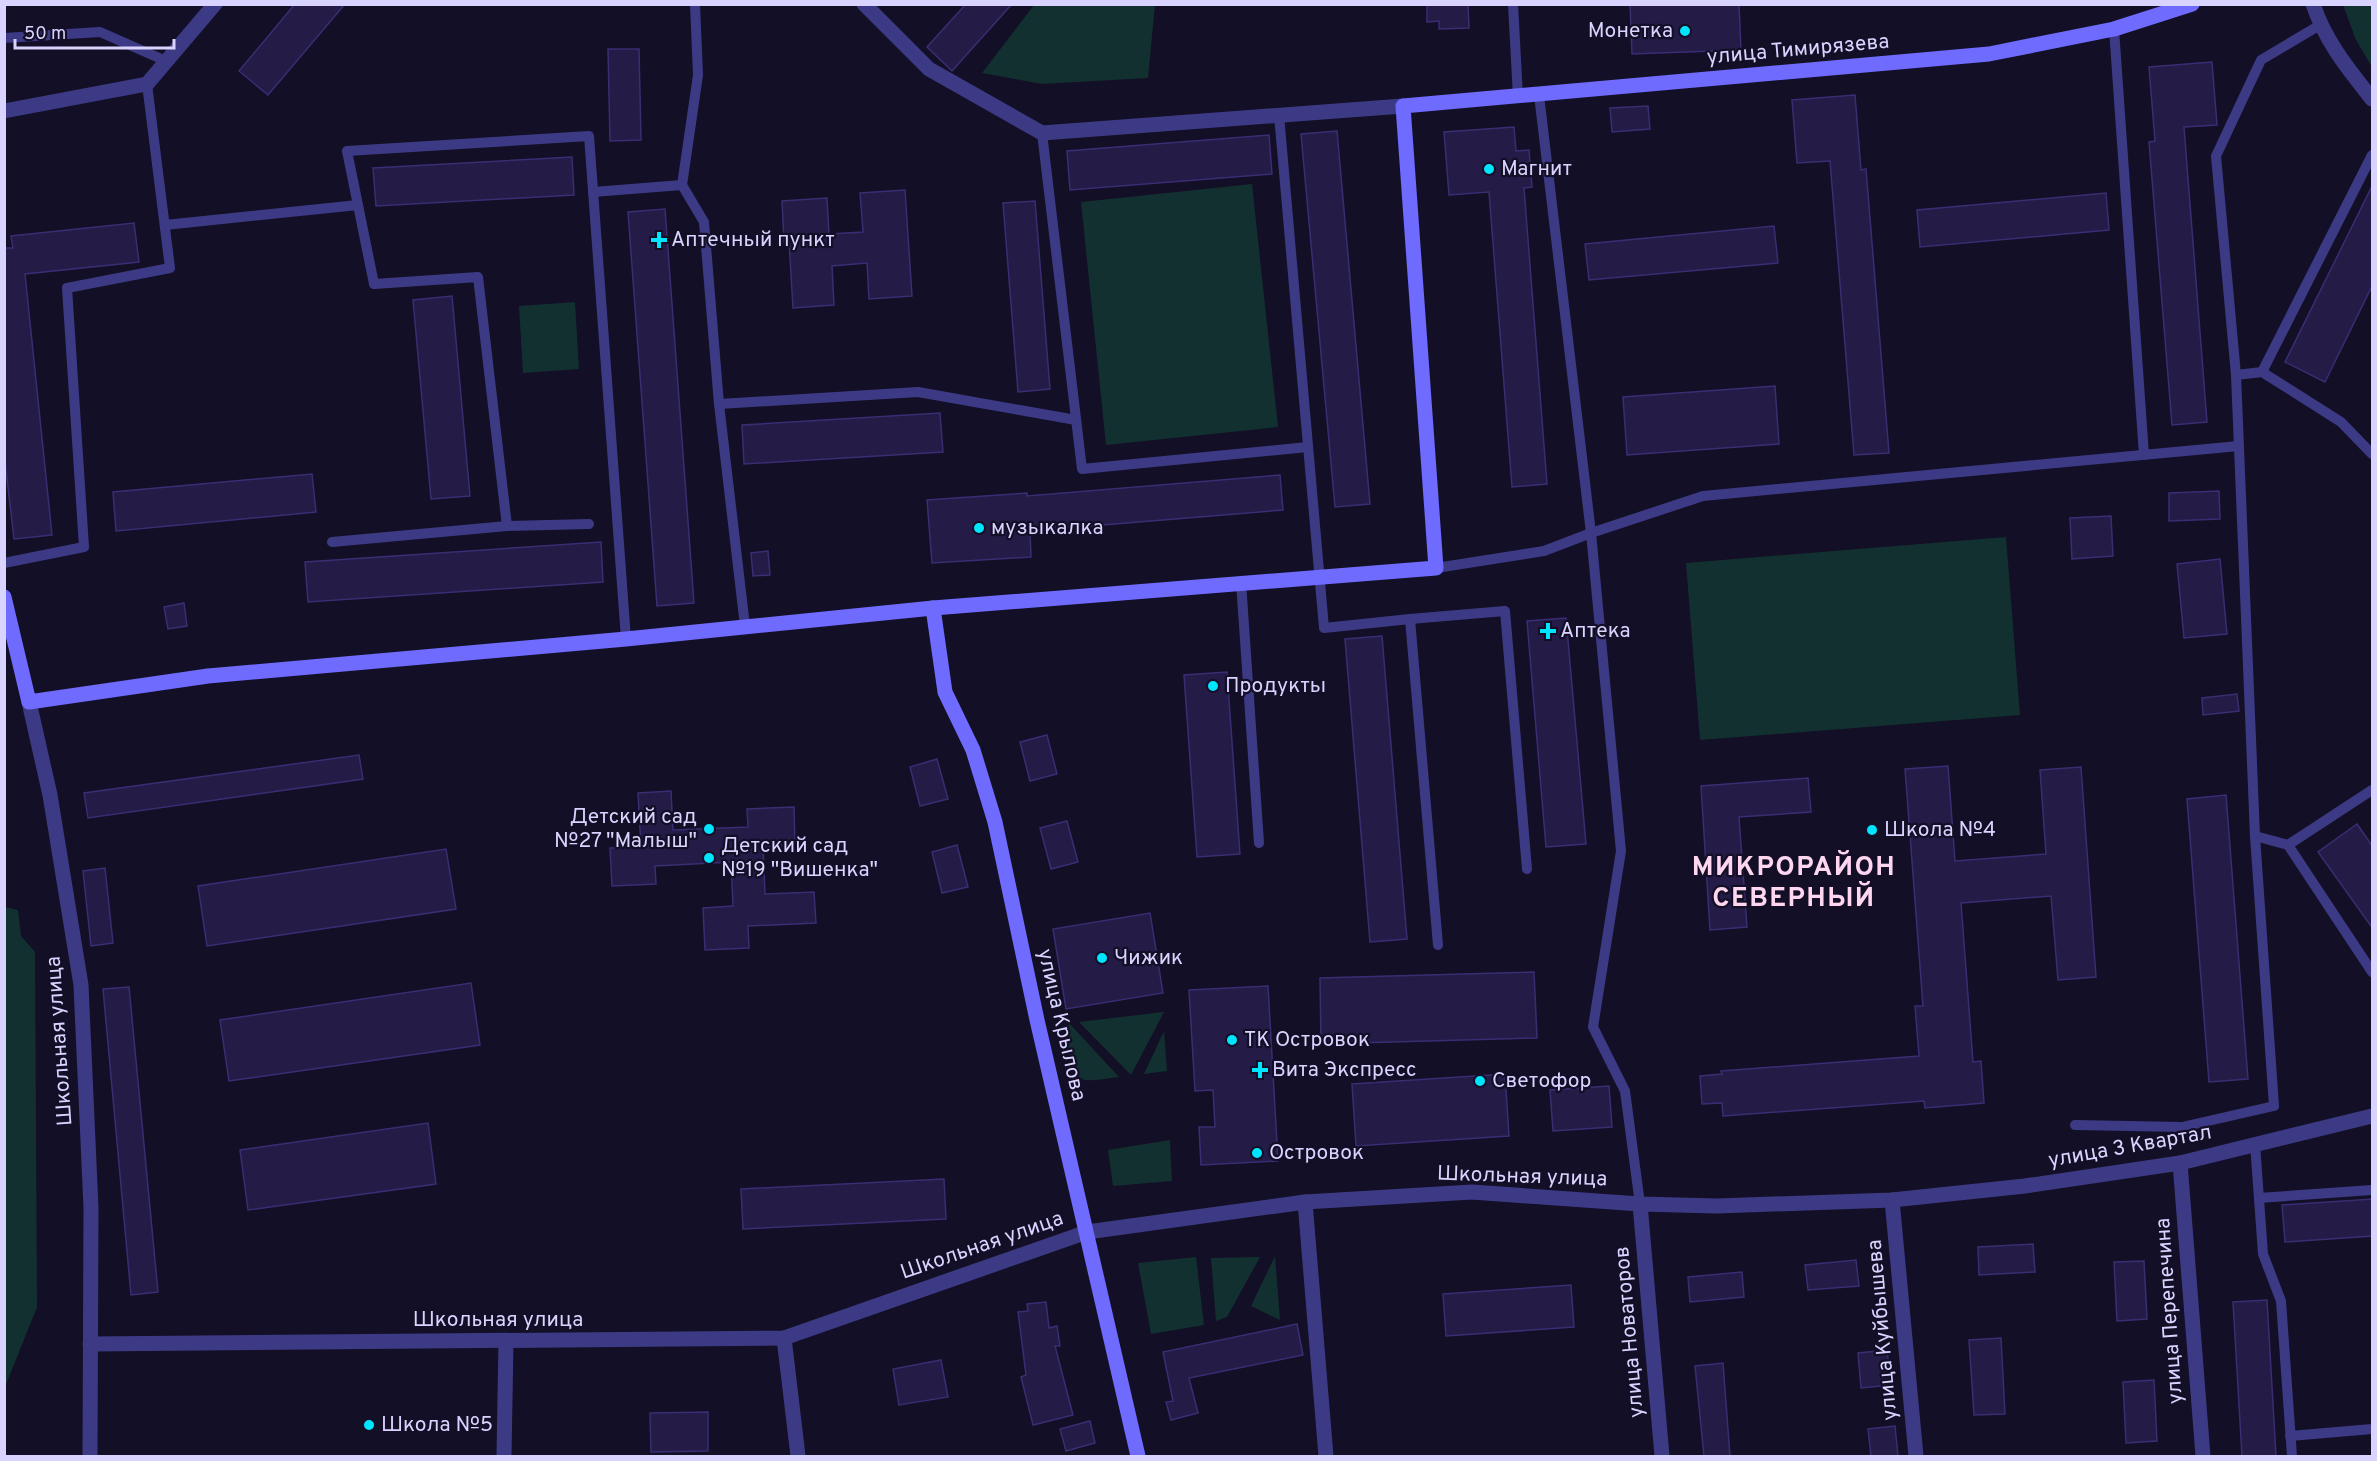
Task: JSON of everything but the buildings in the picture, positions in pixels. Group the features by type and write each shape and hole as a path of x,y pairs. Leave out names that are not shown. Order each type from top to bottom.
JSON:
{"street":[{"path":"4,111 147,84 215,4"},
{"path":"4,597 29,702 208,676 626,639 933,608 1436,568 1403,106 1042,134 929,69 864,4"},
{"name":"улица Тимирязева","path":"1403,106 1989,54 2114,29 2192,4"},
{"path":"2313,4 2320,25 2346,65 2373,99"},
{"name":"улица Крылова","path":"933,608 945,692 973,750 995,822 1037,1020 1138,1456"},
{"name":"Школьная улица","path":"29,702 50,795 81,985 91,1208 90,1456"},
{"name":"улица 3 Квартал","path":"1892,1200 2025,1186 2180,1163 2373,1116"},
{"name":"улица Перепечина","path":"2180,1163 2203,1456"},
{"name":"Школьная улица","path":"90,1344 784,1338 1087,1232 1305,1202 1472,1192 1640,1204 1717,1206 1892,1200"},
{"name":"улица Куйбышева","path":"1892,1200 1916,1456"},
{"path":"1305,1202 1326,1456"},
{"name":"улица Новаторов","path":"1640,1204 1662,1456"},
{"path":"784,1338 798,1456"},
{"path":"504,1456 506,1341"}],"lane":[{"path":"695,4 698,75 682,185 704,222 719,404 745,626"},
{"path":"1513,4 1518,97"},
{"path":"2075,1125 2182,1127 2274,1106 2255,836 2236,375 2216,156 2261,60 2320,25"},
{"path":"2114,29 2144,455"},
{"path":"4,38 100,32 166,61"},
{"path":"4,563 84,547 67,288 170,268 147,84"},
{"path":"1539,95 1591,533 1621,851 1593,1028 1625,1091 1640,1204"},
{"path":"1279,116 1324,628 1505,611 1527,868"},
{"path":"1042,134 1082,469 1308,447"},
{"path":"507,526 478,277 374,284 347,151 589,136 626,639"},
{"path":"2262,372 2373,155"},
{"path":"593,192 682,185"},
{"path":"165,225 358,206"},
{"path":"2236,375 2262,372 2341,422 2373,454"},
{"path":"719,404 918,392 1077,420"},
{"path":"1436,568 1544,551 1703,496 2239,446"},
{"path":"332,542 507,526 589,524"},
{"path":"1241,582 1259,843"},
{"path":"1410,619 1438,945"},
{"path":"2288,844 2373,790"},
{"path":"2255,836 2288,844 2373,972"},
{"path":"2255,1144 2263,1254 2281,1301 2292,1456"},
{"path":"2259,1198 2373,1190"},
{"path":"2290,1436 2373,1429"}],"green space":[{"path":"1034,5 1155,5 1148,78 1042,84 982,73"},
{"path":"2343,5 2372,5 2372,67 2356,40"},
{"path":"1252,184 1278,427 1106,445 1081,202"},
{"path":"575,302 579,369 523,373 519,306"},
{"path":"2006,537 2020,715 1700,740 1686,563"},
{"path":"5,907 18,910 21,936 35,952 37,1307 5,1387"},
{"path":"1163,1012 1131,1075 1079,1022"},
{"path":"1070,1024 1119,1077 1086,1080 1076,1073 1064,1027"},
{"path":"1164,1031 1167,1071 1144,1074"},
{"path":"1170,1140 1172,1181 1113,1186 1108,1150"},
{"path":"1275,1256 1280,1320 1251,1306"},
{"path":"1196,1257 1204,1325 1151,1334 1138,1263"},
{"path":"1260,1257 1227,1317 1216,1321 1211,1258"}],"place":[{"name":"Монетка","path":"1685,31"},
{"name":"Магнит","path":"1489,169"},
{"name":"Аптечный пункт","path":"659,240"},
{"name":"музыкалка","path":"979,528"},
{"name":"Аптека","path":"1548,631"},
{"name":"Продукты","path":"1213,686"},
{"name":"Детский сад №27 \"Малыш\"","path":"709,829"},
{"name":"Школа №4","path":"1872,830"},
{"name":"Детский сад №19 \"Вишенка\"","path":"709,858"},
{"name":"Чижик","path":"1102,958"},
{"name":"ТК Островок","path":"1232,1040"},
{"name":"Вита Экспресс","path":"1260,1070"},
{"name":"Светофор","path":"1480,1081"},
{"name":"Островок","path":"1257,1153"},
{"name":"Школа №5","path":"369,1425"}],"district":[{"name":"МИКРОРАЙОН СЕВЕРНЫЙ","path":"1794,884"}]}
